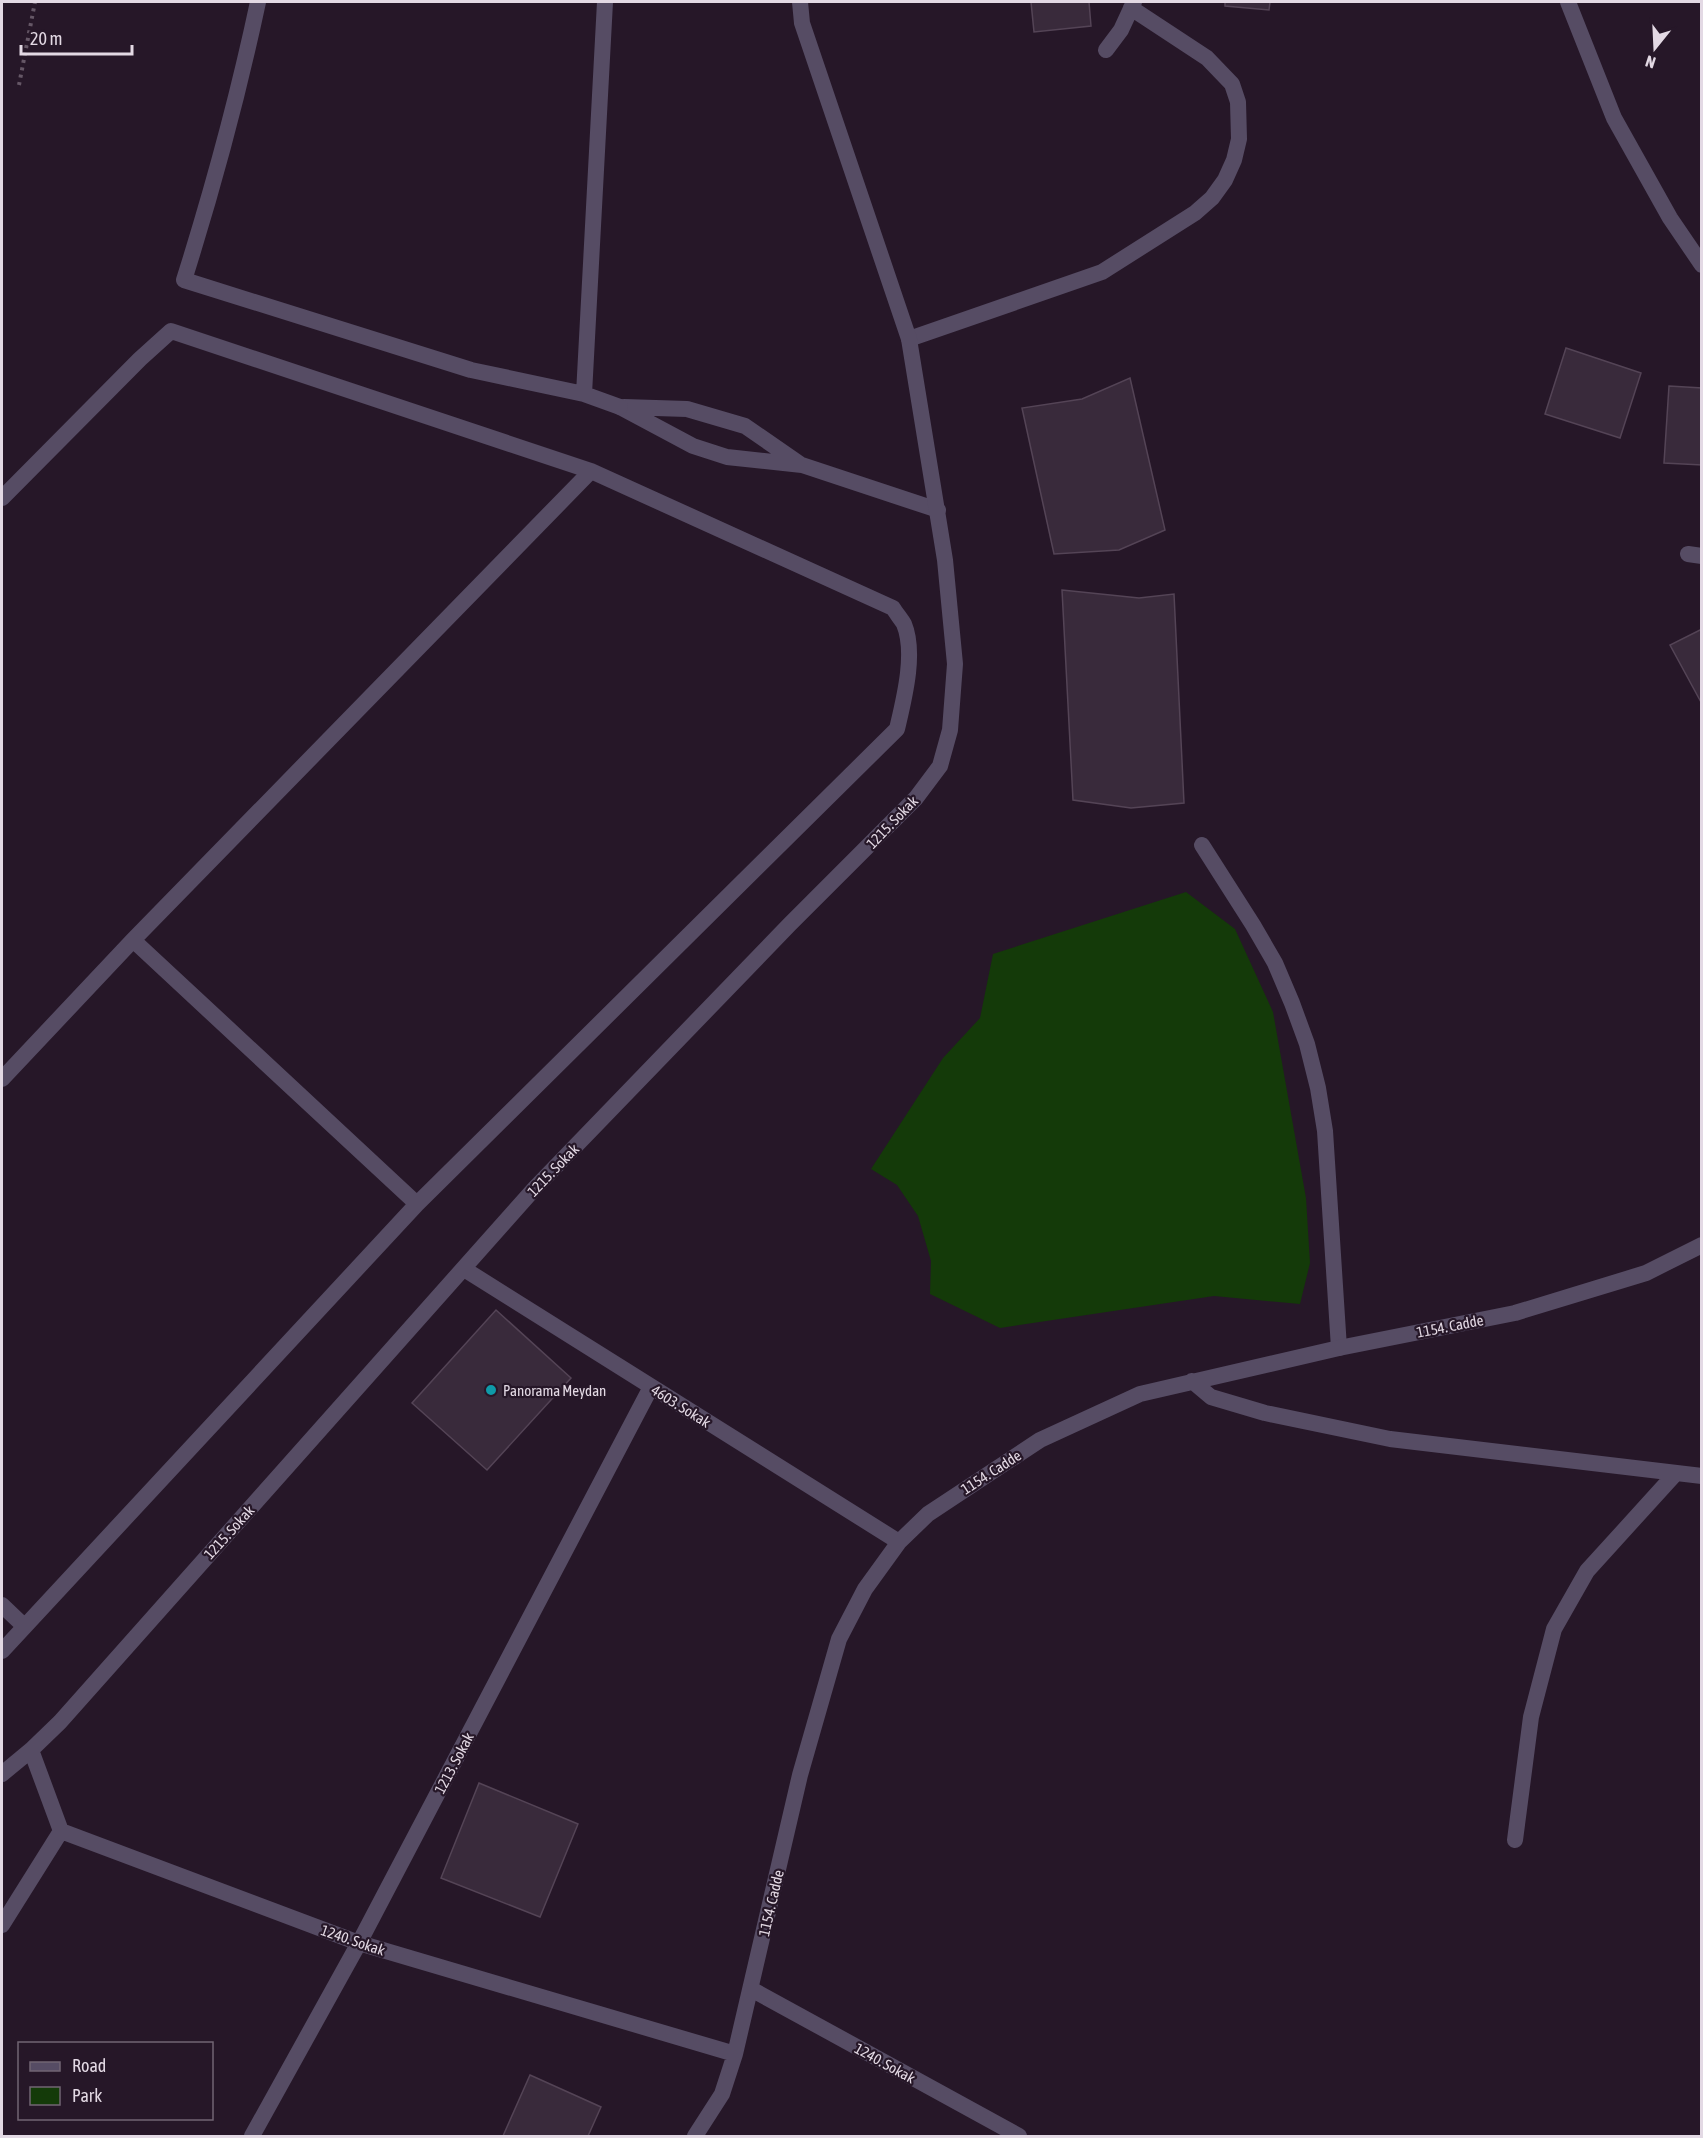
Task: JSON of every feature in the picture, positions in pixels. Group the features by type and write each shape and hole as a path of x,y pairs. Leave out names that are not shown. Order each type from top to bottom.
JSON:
{"street":[{"path":"258,2 244,68 213,189 184,280 471,370 584,394 620,407 693,446 727,457 802,465 938,510"},
{"path":"584,394 605,2"},
{"name":"1215. Sokak","path":"2,1774 60,1722 534,1188 790,924 916,798 940,766 950,730 955,664 938,510 909,339 802,23 800,2"},
{"path":"1568,2 1614,118 1670,218 1701,266"},
{"path":"909,339 1101,272 1195,213 1212,198 1225,180 1234,160 1239,139 1238,102 1232,84 1207,58 1132,5 1121,30 1107,50"},
{"path":"2,498 140,359 171,331 591,471 893,608 904,623 909,643 906,690 897,729 417,1204 2,1650"},
{"path":"620,407 687,409 745,426 802,465"},
{"path":"2,1079 133,940 591,471"},
{"path":"1202,845 1275,963 1307,1044 1318,1088 1325,1131 1339,1348"},
{"path":"133,940 417,1204"},
{"name":"1154. Cadde","path":"695,2136 722,2094 735,2054 801,1775 839,1639 866,1589 899,1542 928,1514 1040,1440 1140,1394 1339,1348 1515,1312 1646,1273 1701,1245"},
{"name":"4603. Sokak","path":"464,1269 899,1542"},
{"path":"1192,1381 1211,1397 1265,1413 1390,1439 1701,1476"},
{"name":"1213. Sokak","path":"252,2136 359,1943 651,1387"},
{"path":"1515,1840 1531,1717 1554,1629 1587,1571 1676,1473"},
{"path":"2,1605 24,1626"},
{"path":"2,1925 61,1831 31,1750"},
{"name":"1240. Sokak","path":"61,1831 359,1943 735,2054"},
{"name":"1240. Sokak","path":"751,1989 1019,2136"}],"path":[{"path":"19,85 34,2"}],"green space":[{"path":"1186,892 1235,929 1273,1012 1306,1198 1310,1263 1300,1304 1214,1296 1000,1328 930,1294 931,1261 918,1216 897,1185 871,1169 943,1058 980,1018 993,954"}],"building":[{"path":"1031,2 1089,2 1091,26 1034,32"},
{"path":"1225,2 1270,2 1269,10 1225,6"},
{"path":"1566,348 1641,373 1620,438 1545,414"},
{"path":"1130,378 1165,530 1119,550 1054,554 1022,408 1082,399"},
{"path":"1669,386 1702,388 1702,465 1664,463"},
{"path":"1062,590 1139,598 1174,594 1184,803 1131,808 1073,800"},
{"path":"1702,629 1702,704 1670,645"},
{"name":"Panorama Meydan","path":"496,1310 571,1378 487,1470 412,1403"},
{"path":"479,1783 578,1824 540,1917 441,1878"},
{"path":"530,2075 601,2107 588,2136 503,2136"}],"place":[{"name":"Panorama Meydan","path":"491,1390"}]}
